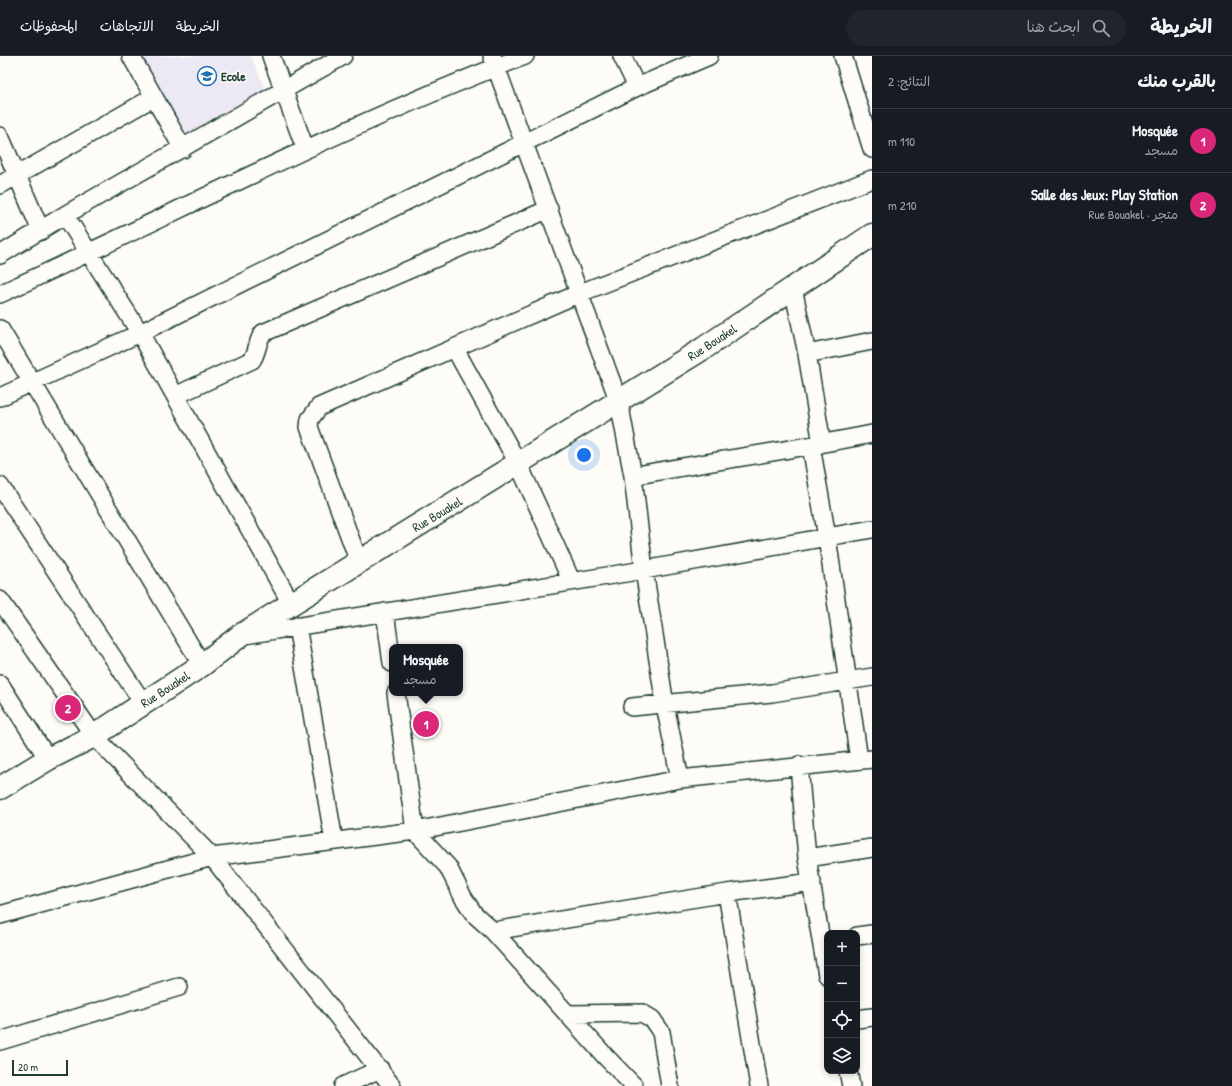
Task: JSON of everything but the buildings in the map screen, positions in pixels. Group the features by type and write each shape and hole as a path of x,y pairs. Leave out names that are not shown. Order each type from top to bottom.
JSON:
{"main road":[{"name":"Rue Bouakel","path":"0,788 48,759 94,736 202,665 241,635 292,605 619,402 704,348 872,236"}],"street":[{"path":"131,56 183,149"},
{"path":"271,56 305,148"},
{"path":"0,255 65,215 183,149 343,56"},
{"path":"0,294 90,253 201,197 305,148 495,61 525,56"},
{"path":"622,56 637,87"},
{"path":"0,397 140,333 637,87 709,56"},
{"path":"843,56 872,149"},
{"path":"495,61 619,402 632,476 644,570 665,704 680,779"},
{"path":"0,185 154,97"},
{"path":"0,136 41,231"},
{"path":"359,562 309,427 310,419 319,408 580,293 872,179"},
{"path":"175,396 252,360 256,353 259,338 262,333 549,209"},
{"path":"65,215 140,333 292,605"},
{"path":"0,915 212,856 414,831 680,779 769,771 799,765 866,759 849,681 827,537 807,354 793,288"},
{"path":"0,329 202,665"},
{"path":"807,354 872,340"},
{"path":"455,349 519,465 571,580"},
{"path":"632,476 726,459 817,445 872,434"},
{"path":"0,486 143,703"},
{"path":"241,635 571,580 644,570 872,529"},
{"path":"0,600 94,736 212,856 392,1086"},
{"path":"385,612 389,644"},
{"path":"297,626 334,841"},
{"path":"632,707 772,693 872,677"},
{"path":"0,684 48,759"},
{"path":"396,696 414,831 448,867 463,897 474,914 493,931 634,1086"},
{"path":"799,765 807,858 824,943"},
{"path":"807,858 872,848"},
{"path":"493,931 727,893 812,882"},
{"path":"727,893 759,1086"},
{"path":"860,936 872,934"},
{"path":"0,1041 179,987"},
{"path":"567,1014 642,1013 647,1015 657,1024 661,1032 670,1086"},
{"path":"860,1019 872,1017"},
{"path":"343,1086 380,1069"},
{"path":"849,1074 851,1086"}],"shaded area":[{"name":"Ecole","path":"141,56 251,56 269,97 188,137"}],"place":[{"name":"Ecole","path":"207,76"},
{"name":"Salle des Jeux: Play Station","path":"68,708"},
{"name":"Mosquée","path":"426,724"}]}
